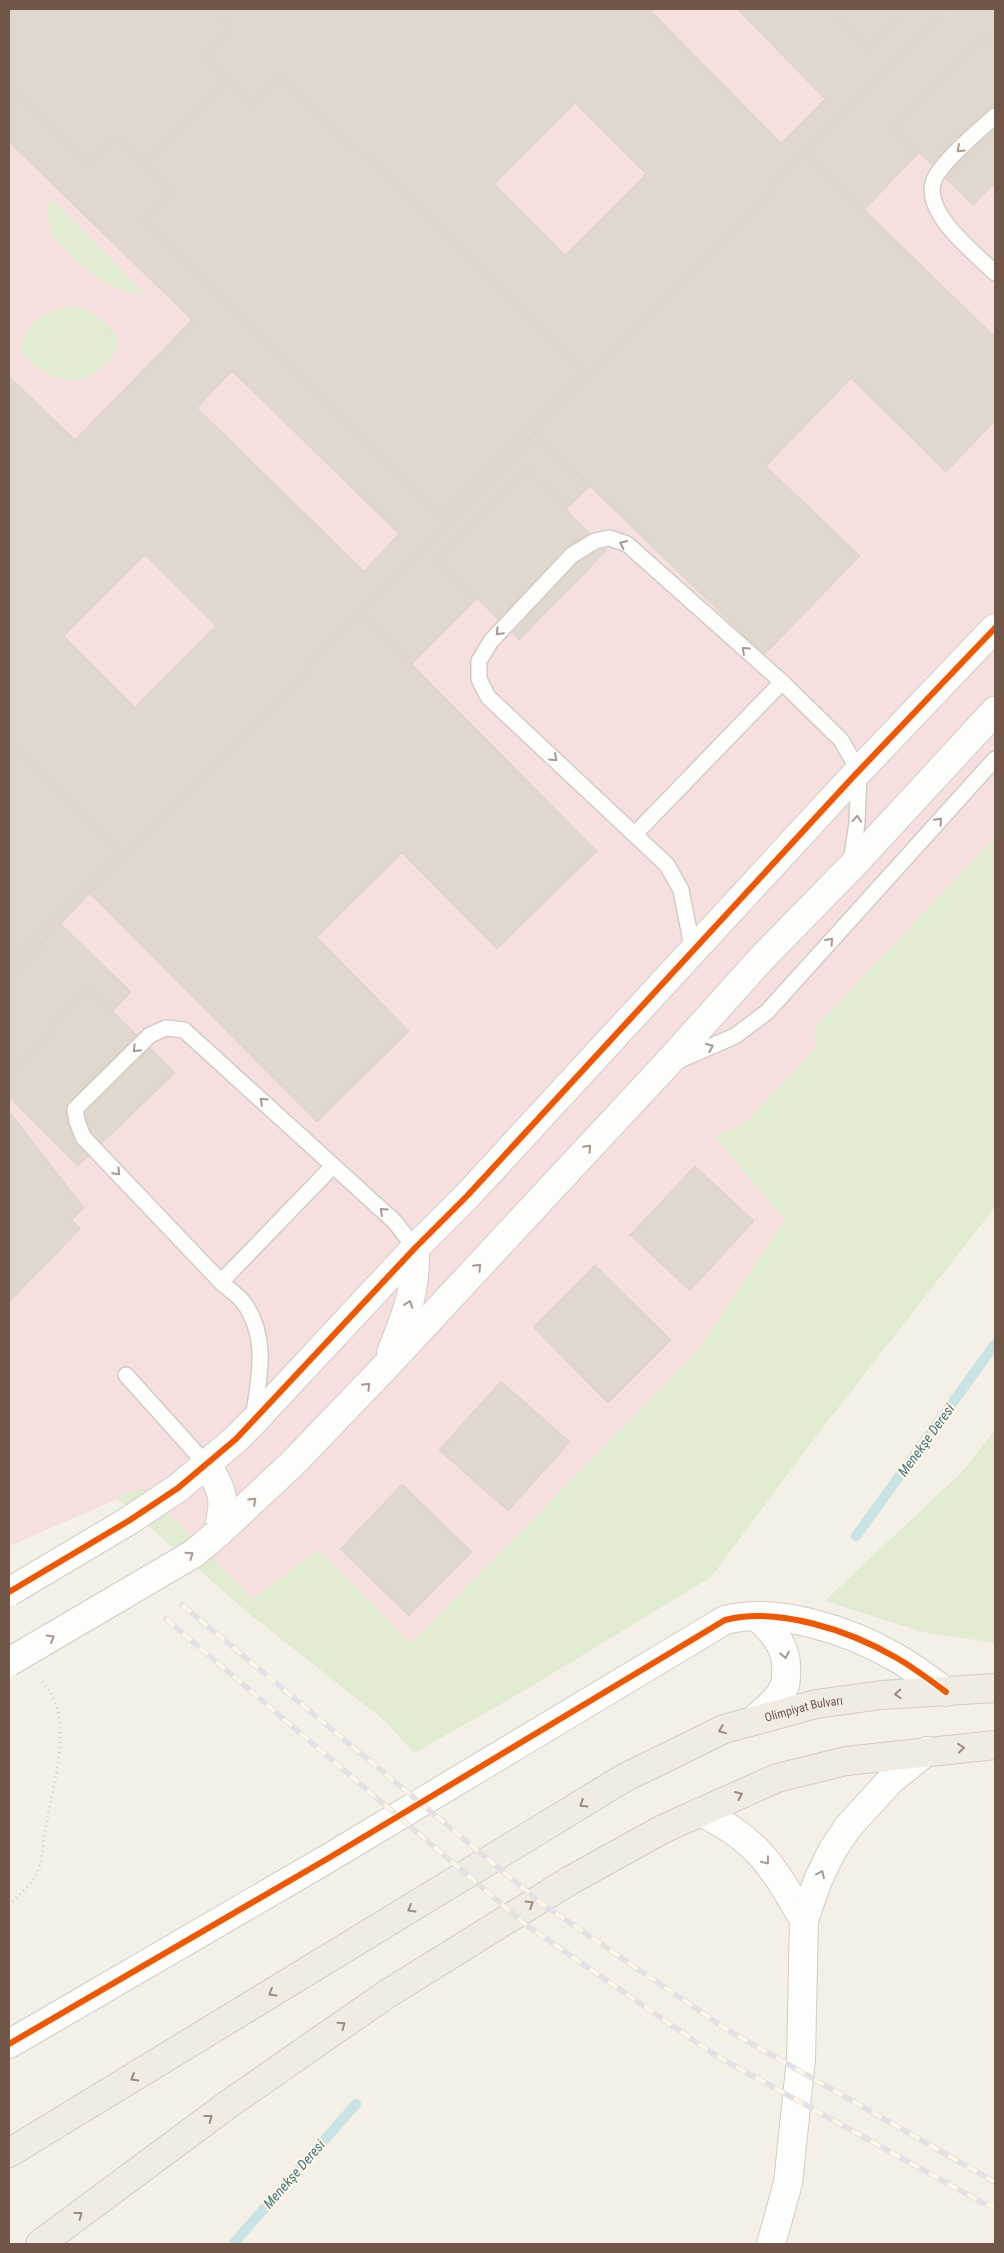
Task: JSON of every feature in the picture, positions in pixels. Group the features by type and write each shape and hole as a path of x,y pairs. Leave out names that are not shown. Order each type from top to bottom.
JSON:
{"main road":[{"name":"Olimpiyat Bulvarı","path":"9,2153 624,1778 724,1729 816,1704 882,1695 995,1688"},
{"path":"40,2244 230,2103 387,1994 569,1880 663,1828 778,1778 846,1761 995,1745"}],"street":[{"path":"9,1592 130,1520 178,1488 253,1422 480,1181 859,771 995,628"},
{"path":"9,1662 193,1554 292,1464 386,1366 665,1066 761,959 851,867 995,711"},
{"path":"386,1366 412,1297 416,1272 415,1248"},
{"path":"206,1464 217,1480 224,1501 217,1534"},
{"path":"9,2044 327,1859 725,1620 741,1616 757,1616 794,1620 863,1640 897,1657 946,1692"},
{"path":"754,1720 776,1699 786,1684 787,1667 784,1649 757,1616"},
{"path":"771,2244 788,2183 801,2059 804,1920 818,1880 832,1851 848,1827 890,1782 927,1752"},
{"path":"700,1812 726,1824 748,1840 766,1860 804,1920"}],"lane":[{"path":"995,116 946,162 933,182 932,199 940,218 995,274"},
{"path":"693,951 681,890 667,865 488,696 479,679 479,661 491,640 572,555 595,541 609,538 627,544 782,682 841,740 859,771 857,823 851,867"},
{"path":"635,834 782,682"},
{"path":"665,1066 736,1036 767,1012 995,759"},
{"path":"253,1422 261,1361 256,1327 244,1303 221,1282 83,1137 76,1121 75,1109 150,1035 166,1028 184,1030 395,1222 415,1248"},
{"path":"221,1282 333,1166"},
{"path":"126,1375 206,1464"}],"path":[{"path":"9,1905 37,1875 59,1750 60,1726 56,1703 46,1684 40,1678"}],"shaded area":[{"path":"9,9 995,9 995,1023 465,1686 253,1600 143,1488 9,1546"}],"green space":[{"path":"51,198 146,295 126,292 104,282 76,261 52,235 46,207"},
{"path":"77,306 107,324 114,332 117,340 116,349 105,365 87,376 70,380 48,374 33,365 24,356 22,344 24,335 29,327 42,316 59,309"},
{"path":"995,837 995,1207 827,1422 711,1577 520,1693 414,1753 385,1721 252,1616 115,1497 143,1488 253,1599 319,1549 410,1644 697,1352 785,1220 714,1136 744,1124 817,1047 813,1030"},
{"path":"995,1430 995,1643 923,1632 825,1601 962,1472"}],"building":[{"path":"9,9 649,9 781,143 825,99 737,9 946,9 9,977 9,376 75,440 192,320 9,142","holes":["575,103 646,174 565,255 494,184","232,371 399,534 364,571 197,408","145,555 216,626 135,707 64,636"]},
{"path":"9,9 215,9 232,26 203,54 228,79 145,163 117,137 87,166 9,88"},
{"path":"825,9 910,9 868,51"},
{"path":"946,9 995,9 995,73 864,210 806,153"},
{"path":"981,35 995,50 995,183 973,205 892,126"},
{"path":"283,76 582,371 440,515 142,221 172,190 145,163 228,79 255,105"},
{"path":"806,153 995,337 995,421 946,472 851,378 766,466 860,556 764,655 535,433"},
{"path":"535,433 590,486 412,664 361,613"},
{"path":"526,470 607,550 519,640 438,560"},
{"path":"361,613 597,851 497,949 402,853 317,937 409,1031 317,1122 90,894"},
{"path":"9,743 118,851 9,962"},
{"path":"60,923 131,992 20,1108 9,1097 9,977"},
{"path":"90,989 175,1073 78,1166 9,1097 9,1072"},
{"path":"9,1111 84,1208 72,1219 80,1229 9,1302"},
{"path":"695,1166 754,1221 690,1291 630,1235"},
{"path":"595,1265 671,1340 608,1403 533,1327"},
{"path":"501,1381 570,1442 508,1511 439,1450"},
{"path":"402,1484 472,1552 409,1616 340,1549"}],"waterway":[{"name":"Menekşe Deresi","path":"856,1536 995,1344"},
{"name":"Menekşe Deresi","path":"233,2244 356,2104"}],"railway":[{"path":"182,1605 541,1903 726,2029 995,2182"},
{"path":"166,1619 525,1924 715,2055 983,2203 995,2207"}],"cycle path":[{"path":"9,1592 130,1520 178,1488 236,1439 415,1248 467,1196 853,777 995,628"},
{"path":"9,2044 327,1859 725,1620 767,1616 790,1619 835,1630 857,1638 895,1657 946,1692"}]}
